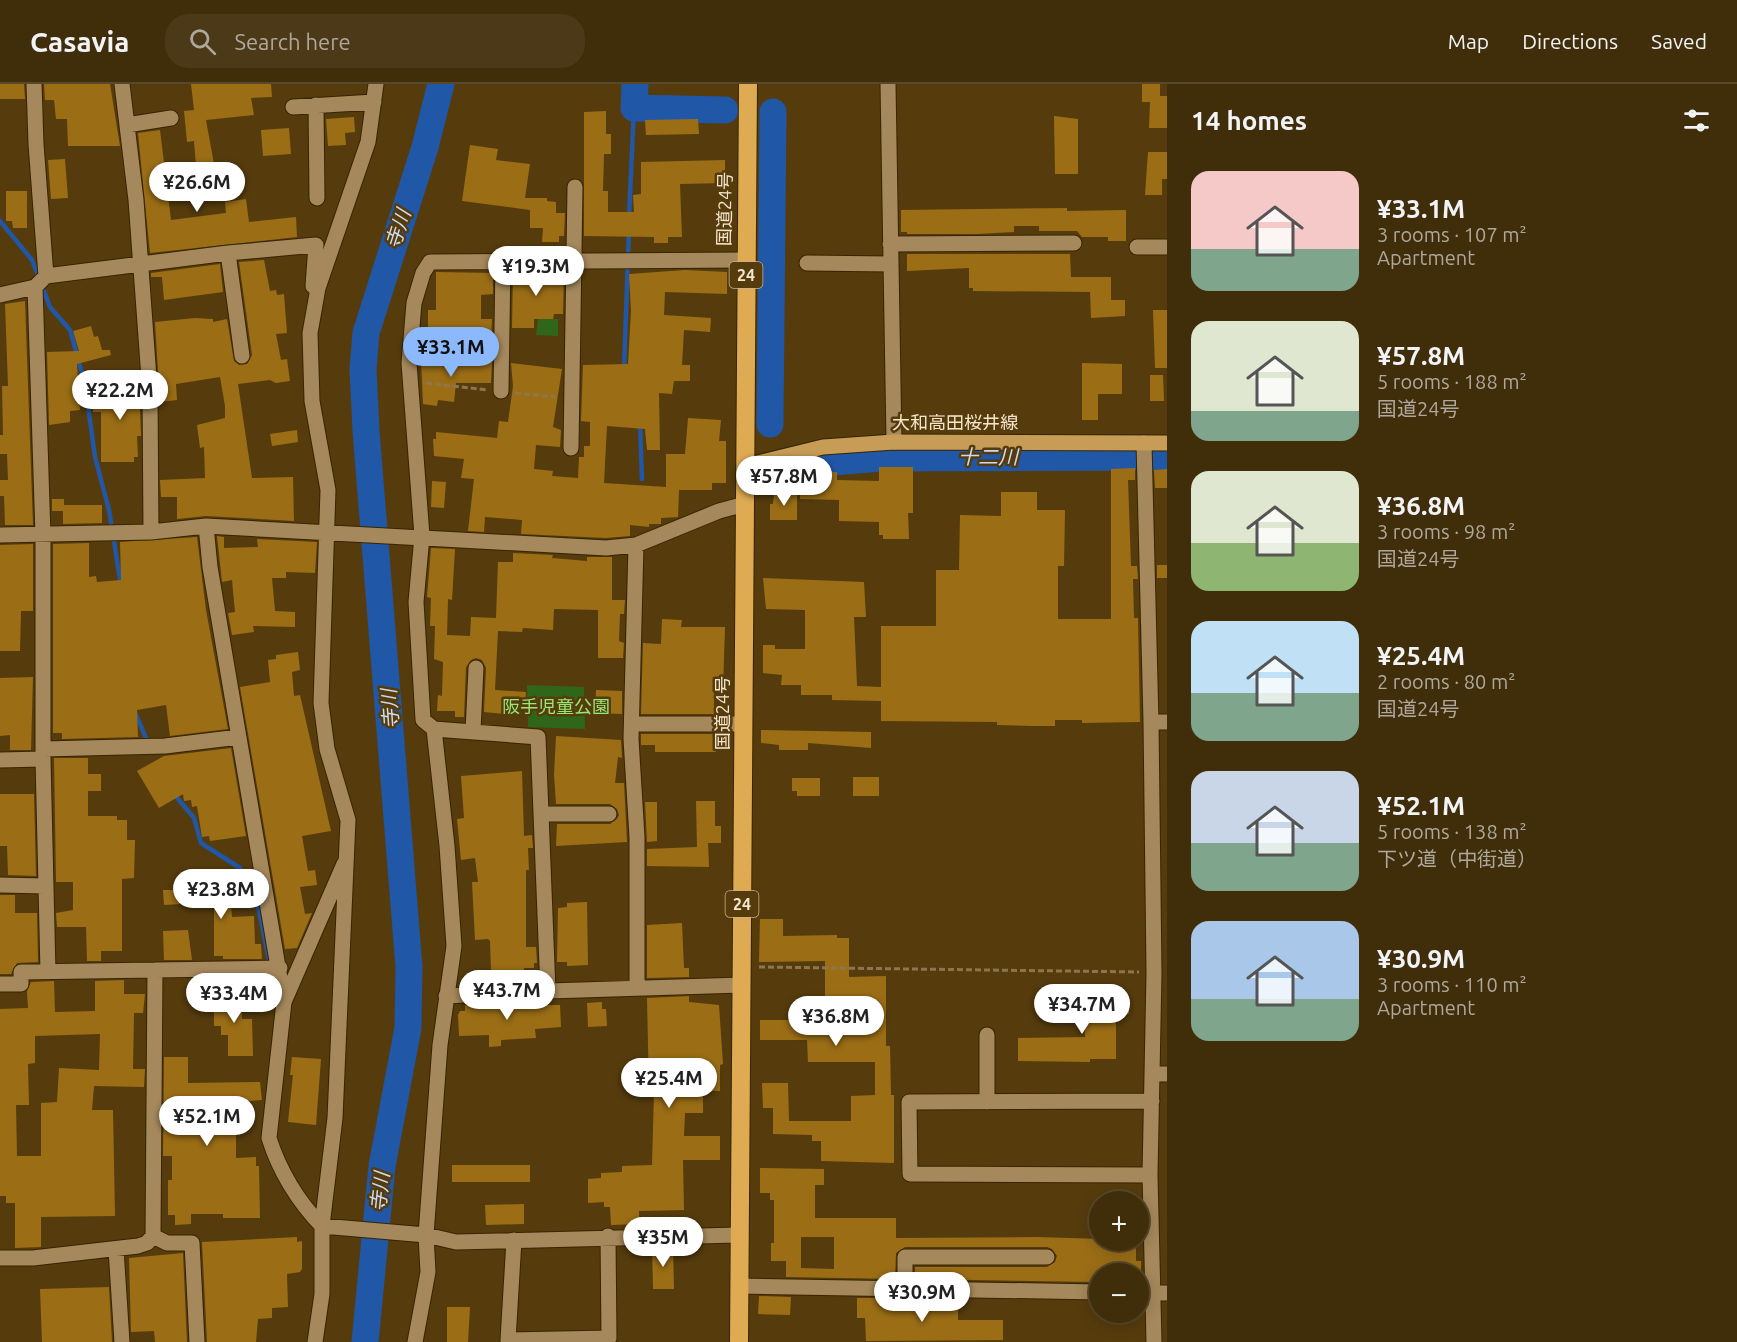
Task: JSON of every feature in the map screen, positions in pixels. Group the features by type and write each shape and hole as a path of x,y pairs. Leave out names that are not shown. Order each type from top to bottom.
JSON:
{"highway":[{"name":"国道24号","path":"739,1342 747,84"}],"main road":[{"name":"大和高田桜井線","path":"745,466 824,447 894,442 1167,443"}],"street":[{"path":"34,84 40,281 44,535 43,754 48,972"},
{"path":"122,84 141,264 150,392 151,532"},
{"path":"315,1342 322,1294 324,1227 335,1118 348,820 327,749 321,703 330,532 328,490 312,401 310,333 318,288 368,142 376,84"},
{"path":"888,84 894,442"},
{"path":"293,107 374,102"},
{"path":"316,105 317,198"},
{"path":"127,125 171,118"},
{"path":"571,448 572,262 575,187"},
{"path":"890,244 1074,243"},
{"path":"0,295 40,281 141,264 316,245 312,286 318,288"},
{"path":"1137,247 1167,247"},
{"path":"228,253 242,356"},
{"path":"548,991 538,737 434,729 423,720 416,602 420,536 418,461 409,381 414,303 423,273 430,262 746,260"},
{"path":"501,391 499,352 502,262"},
{"path":"807,263 890,264"},
{"path":"410,349 499,352"},
{"path":"1144,443 1154,973 1160,1074 1152,1101 1150,1175 1154,1342"},
{"path":"0,535 151,532 206,526 606,548 636,545 719,511 745,504"},
{"path":"206,526 210,567 284,1002 269,1138 303,1207 324,1227 422,1234 456,1242 608,1236 739,1235"},
{"path":"636,545 632,637 632,724 637,837 637,988"},
{"path":"473,731 476,668"},
{"path":"1151,722 1167,722"},
{"path":"632,724 744,724"},
{"path":"415,1342 428,1272 422,1234 440,1045 454,946 447,846 434,729"},
{"path":"0,760 43,754 239,737"},
{"path":"542,814 609,814"},
{"path":"284,1002 347,856"},
{"path":"0,885 45,886"},
{"path":"0,984 21,984 21,972 280,968"},
{"path":"0,1258 33,1258 143,1245 154,1231 155,970"},
{"path":"446,996 637,988 741,976"},
{"path":"987,1035 987,1102"},
{"path":"1150,1175 910,1174 909,1102 1152,1101"},
{"path":"154,1231 167,1243 192,1243 197,1342"},
{"path":"514,1240 508,1340 609,1338 608,1236"},
{"path":"116,1249 122,1342"},
{"path":"905,1290 905,1257 1047,1257"},
{"path":"739,1286 1089,1292"}],"path":[{"path":"741,976 905,967 1154,973"}],"green space":[{"path":"538,318 558,319 558,336 536,335"},
{"name":"阪手児童公園","path":"527,685 584,687 585,729 528,727"}],"building":[{"path":"0,84 24,84 25,99 0,99"},
{"path":"44,84 110,84 120,146 68,146 67,119 56,119 54,100 45,100"},
{"path":"191,84 271,84 272,97 251,98 254,115 206,120 214,164 196,166 194,141 187,142 184,111 194,110"},
{"path":"1142,84 1160,84 1160,96 1167,96 1167,128 1149,128 1150,102 1142,102"},
{"path":"606,111 606,134 611,134 611,154 604,154 603,191 608,191 608,212 634,212 633,195 641,194 641,162 725,160 725,183 680,184 682,237 668,237 668,243 654,243 654,237 584,236 584,112"},
{"path":"1054,116 1078,119 1078,174 1055,174"},
{"path":"354,117 355,132 345,133 346,145 328,146 326,119"},
{"path":"698,119 699,134 646,135 645,120"},
{"path":"289,128 291,154 263,156 261,130"},
{"path":"160,130 171,220 226,213 225,202 246,199 249,222 296,217 297,237 150,253 138,133"},
{"path":"470,145 498,149 496,160 530,164 525,198 547,198 547,201 556,202 556,213 565,213 564,236 559,236 559,242 542,242 543,228 530,228 530,210 462,201"},
{"path":"1148,152 1167,152 1167,179 1162,179 1162,195 1145,195"},
{"path":"65,159 68,198 51,199 48,160"},
{"path":"6,191 27,191 27,228 13,228 12,221 6,221"},
{"path":"1067,208 1067,211 1126,210 1126,241 1108,241 1108,237 1082,237 1077,231 1039,231 1039,226 1014,226 1014,232 977,234 907,234 907,232 901,232 901,210"},
{"path":"907,254 1070,254 1071,277 1111,277 1111,300 1125,300 1125,316 1091,318 1090,292 973,291 973,288 969,288 969,268 907,271"},
{"path":"264,260 270,291 276,290 277,295 284,294 287,333 276,334 281,360 287,359 290,381 276,383 270,380 238,384 252,478 293,477 294,521 206,516 177,519 177,497 161,497 160,480 205,478 204,447 200,448 197,425 225,418 225,406 220,377 176,384 177,400 160,402 155,322 195,318 213,319 213,322 227,319 234,361 239,365 247,364 252,355 239,262"},
{"path":"220,264 223,292 164,300 162,277 151,277 151,273"},
{"path":"685,270 727,272 727,294 665,292 664,315 711,318 710,332 684,330 682,365 690,365 690,381 674,381 672,394 659,393 660,450 647,450 645,429 607,426 604,483 666,487 666,454 685,454 688,418 721,420 719,441 726,441 726,483 712,483 712,490 679,490 678,517 661,518 661,524 649,524 649,527 630,525 630,536 606,538 521,534 522,520 485,517 484,532 468,531 474,479 461,478 464,459 434,456 433,439 436,439 436,432 497,438 499,421 508,422 513,386 511,363 562,369 553,427 561,430 560,447 536,445 534,469 553,471 552,476 578,478 579,457 584,457 584,446 590,446 590,422 581,421 583,365 628,364 631,311 629,274"},
{"path":"436,272 493,273 493,294 481,295 481,319 492,319 491,338 462,338 462,332 428,328 428,310 436,310"},
{"path":"513,272 564,272 563,314 554,314 553,319 534,319 534,328 512,328"},
{"path":"25,301 33,525 5,525 4,496 0,496 0,480 8,480 7,454 0,454 0,435 3,435 2,386 8,386 5,304"},
{"path":"1153,310 1167,310 1167,368 1155,368"},
{"path":"91,326 94,337 98,336 102,350 110,350 111,355 77,364 80,410 70,411 70,422 49,425 47,352 79,351 73,331"},
{"path":"421,360 492,362 491,383 456,383 454,402 438,400 437,406 423,404"},
{"path":"1082,363 1122,364 1122,394 1098,394 1098,420 1082,420"},
{"path":"1150,375 1163,375 1164,401 1150,401"},
{"path":"139,381 141,436 137,436 138,457 134,457 134,462 101,462 101,412 93,412 93,399 105,398 105,383"},
{"path":"297,430 298,442 272,446 270,434"},
{"path":"879,467 913,467 913,513 908,513 909,539 883,539 883,535 879,535 879,522 839,521 839,500 800,499 801,472 837,472 837,480 879,481"},
{"path":"1135,468 1135,480 1128,480 1131,566 1137,566 1138,579 1133,579 1134,618 1138,618 1140,722 1082,723 1082,720 1055,720 1055,726 1032,726 997,725 997,722 881,721 881,701 832,700 832,695 801,695 801,685 781,685 782,675 763,673 763,645 775,645 775,649 805,649 805,610 766,609 763,578 864,582 866,617 854,617 857,686 881,687 881,626 936,626 936,570 959,570 960,515 1001,516 1001,492 1037,492 1037,510 1065,510 1064,566 1058,566 1058,619 1111,619 1111,469"},
{"path":"1167,469 1167,488 1155,488 1154,470"},
{"path":"432,481 446,482 444,508 431,507"},
{"path":"774,494 797,494 797,520 770,520 770,504 773,504"},
{"path":"52,499 64,499 64,505 102,505 102,523 63,524 63,511 52,511"},
{"path":"217,536 224,537 224,548 258,547 257,539 317,542 315,573 286,572 286,578 272,578 275,611 295,612 295,627 253,626 254,632 232,635 228,613 235,612 232,580 222,582"},
{"path":"197,537 206,610 228,729 170,736 166,705 137,710 138,737 62,739 62,733 53,733 53,544 89,543 89,577 96,576 97,582 121,580 120,542"},
{"path":"33,544 33,611 21,611 20,651 0,651 0,545"},
{"path":"431,548 455,549 452,600 448,599 447,635 470,636 471,617 496,618 498,562 513,562 513,553 553,555 552,558 587,561 587,557 612,557 612,600 625,600 624,614 620,614 619,641 624,643 623,658 598,658 598,610 554,609 553,630 523,628 522,632 498,631 495,690 526,692 525,705 504,704 504,714 484,712 486,668 482,660 476,658 471,660 466,667 464,717 455,717 455,711 437,711 438,695 442,696 443,662 434,659 435,626 430,626 431,598 427,597"},
{"path":"1157,565 1167,565 1167,578 1157,578"},
{"path":"662,619 682,620 681,627 725,627 723,689 721,692 714,692 714,714 641,714 643,643 661,644"},
{"path":"298,652 300,670 292,672 294,696 300,695 331,831 302,836 308,871 315,870 317,885 300,887 305,914 312,913 297,948 285,949 240,687 270,682 268,660 276,659 276,655"},
{"path":"33,677 31,750 10,750 10,735 0,736 0,678"},
{"path":"596,690 622,691 622,714 595,713"},
{"path":"761,730 871,732 871,748 808,743 808,750 779,750 779,745 761,743"},
{"path":"641,734 716,734 716,752 655,752 655,745 641,745"},
{"path":"556,736 621,740 622,758 618,757 615,783 624,783 627,842 556,846 557,824 610,824 619,815 617,809 610,804 556,804 554,775"},
{"path":"231,748 246,836 210,841 209,836 202,837 197,806 192,807 191,800 184,801 183,794 159,808 137,771 164,756"},
{"path":"54,758 88,758 88,774 101,774 101,791 88,791 88,816 117,816 117,820 127,820 127,840 135,840 134,878 122,879 122,951 101,951 101,961 87,961 86,927 57,927 56,913 73,910 73,882 56,882"},
{"path":"522,771 524,836 532,835 533,848 528,848 529,870 526,870 526,947 536,947 537,963 534,963 534,968 524,968 524,973 509,973 509,970 491,971 490,941 488,939 475,940 472,882 478,882 475,858 461,860 457,819 464,818 461,776"},
{"path":"853,777 879,777 879,796 853,796"},
{"path":"792,778 820,778 820,796 797,796 797,791 792,791"},
{"path":"0,794 34,794 36,876 8,875 7,846 0,846"},
{"path":"696,801 715,801 715,826 721,826 721,843 708,843 709,867 647,866 647,849 697,847"},
{"path":"645,802 657,802 657,841 647,842"},
{"path":"229,881 232,917 254,916 255,944 261,944 262,959 223,959 223,956 214,956 214,902 164,905 163,890 187,890 186,884"},
{"path":"0,895 15,895 15,913 37,913 38,962 17,963 11,974 0,974"},
{"path":"587,902 588,965 567,966 567,962 557,962 558,908 567,907 567,903"},
{"path":"760,919 783,919 783,936 837,935 837,938 849,938 849,977 886,976 886,1046 890,1046 891,1095 894,1095 894,1163 821,1161 821,1141 812,1141 812,1135 773,1134 773,1108 763,1108 762,1083 788,1083 789,1121 851,1121 851,1096 875,1095 875,1062 808,1062 807,1040 760,1040 760,1020 825,1020 825,961 759,962"},
{"path":"682,923 684,968 689,968 689,977 647,978 647,925"},
{"path":"188,930 192,960 164,960 163,931"},
{"path":"235,978 235,1012 242,1012 242,1019 252,1019 253,1056 228,1056 228,1035 221,1035 221,1026 214,1026 214,1012 223,1012 223,979"},
{"path":"124,980 124,994 145,994 143,1013 134,1013 133,1069 145,1069 144,1087 94,1086 92,1110 113,1110 115,1216 41,1217 41,1247 15,1248 15,1203 6,1203 6,1196 0,1196 0,1009 28,1008 27,991 31,982 54,981 55,1012 95,1011 95,981","holes":["100,1034 99,1070 59,1068 57,1102 41,1103 41,1156 17,1156 16,1105 29,1105 28,1064 35,1063 35,1036"]},
{"path":"1120,995 1129,997 1129,1014 1120,1014 1120,1019 1116,1019 1116,1059 1090,1059 1090,1062 1018,1061 1018,1038 1085,1037 1084,998"},
{"path":"689,996 689,1002 719,1005 723,1064 720,1065 720,1091 703,1091 703,1113 685,1113 684,1136 720,1136 720,1160 683,1160 684,1210 639,1211 639,1224 611,1225 610,1207 604,1207 604,1202 588,1203 588,1179 601,1178 601,1173 622,1172 622,1166 652,1165 654,1092 649,1092 647,998"},
{"path":"602,1002 602,1009 606,1009 607,1026 588,1027 587,1003"},
{"path":"510,1003 510,1005 560,1005 561,1027 535,1029 536,1038 501,1040 501,1046 489,1047 489,1035 459,1036 458,1015 460,1011 465,1011 465,1005"},
{"path":"164,1057 188,1057 188,1083 260,1082 262,1100 236,1102 236,1158 256,1157 256,1166 259,1166 260,1218 223,1218 223,1214 191,1214 191,1224 175,1225 175,1215 168,1215 168,1180 172,1180 172,1156 163,1156"},
{"path":"292,1057 321,1059 316,1125 288,1122 293,1075 290,1075"},
{"path":"452,1165 530,1165 530,1182 452,1182"},
{"path":"760,1168 824,1169 824,1185 815,1185 815,1218 896,1218 896,1238 1089,1239 1089,1251 1136,1251 1136,1261 1141,1261 1141,1263 1089,1263 1089,1282 915,1279 915,1267 1047,1267 1055,1262 1057,1256 1052,1249 1047,1247 905,1247 896,1253 895,1279 786,1277 786,1261 771,1261 771,1243 774,1243 774,1200 770,1200 770,1193 760,1193","holes":["801,1237 834,1237 834,1269 801,1268"]},
{"path":"524,1204 524,1224 486,1225 485,1205"},
{"path":"297,1237 297,1242 302,1241 302,1269 300,1272 287,1274 288,1307 272,1308 272,1318 258,1319 256,1342 207,1342 202,1242"},
{"path":"673,1246 674,1289 653,1289 652,1247"},
{"path":"183,1253 187,1342 155,1342 154,1331 131,1332 129,1258"},
{"path":"109,1287 112,1342 42,1342 40,1289"},
{"path":"759,1296 791,1297 790,1315 758,1314"},
{"path":"857,1298 891,1298 891,1307 958,1306 958,1320 1003,1320 1003,1340 866,1341 865,1318 857,1318"},
{"path":"447,1307 470,1307 468,1342 447,1342"}],"waterway":[{"name":"寺川","path":"365,1342 382,1166 408,1028 409,967 363,369 366,333 425,147 441,84"},
{"name":"十二川","path":"635,84 634,108 725,110"},
{"path":"629,216 634,108"},
{"name":"十二川","path":"770,424 773,112"},
{"path":"0,221 32,260 50,307 70,330 85,384 95,457 109,510 121,586"},
{"path":"624,369 629,230"},
{"path":"640,424 642,479"},
{"name":"十二川","path":"809,464 881,458 1167,457"},
{"path":"135,712 148,743"},
{"path":"173,793 194,818 201,843 240,868 255,891 270,965"}]}
